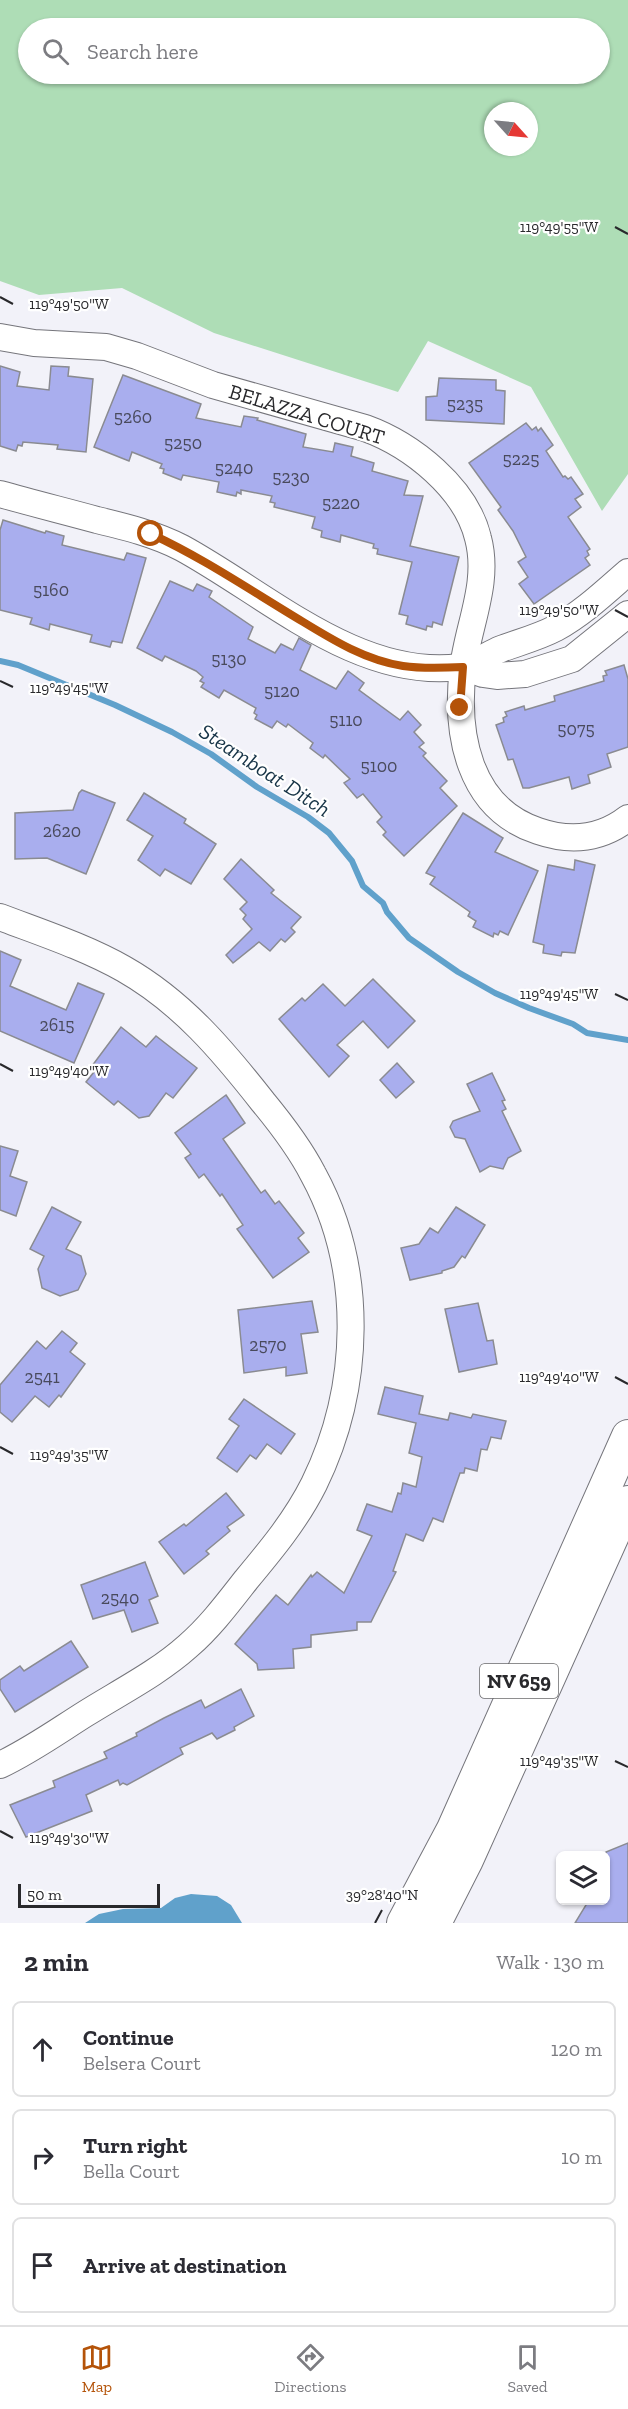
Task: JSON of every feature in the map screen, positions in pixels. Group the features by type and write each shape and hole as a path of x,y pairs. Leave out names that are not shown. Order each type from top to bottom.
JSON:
{"main road":[{"name":"NV 659","path":"403,1923 453,1829 628,1436"},
{"name":"NV 659","path":"435,1923 472,1850 628,1502"}],"street":[{"name":"BELAZZA COURT","path":"0,337 34,343 106,347 213,385 365,428 385,435 418,455 446,481 469,514 482,555 481,581 463,667 460,708 467,755 481,788 513,819 533,830 558,838 585,837 604,833 628,818"},
{"path":"0,495 151,534 182,548 338,643 366,656 402,666 434,669 463,667 496,676 525,674 572,658 628,614"},
{"path":"463,667 490,653 557,627 593,603 628,572"},
{"path":"557,627 572,658"},
{"path":"0,917 87,950 126,970 180,1009 219,1046 292,1138 315,1176 329,1209 342,1250 349,1286 351,1327 349,1368 341,1411 329,1451 313,1485 278,1542 211,1623 188,1647 161,1667 0,1765"}],"green space":[{"path":"0,0 628,0 628,474 602,511 531,387 428,341 398,392 214,333 122,288 39,295 0,281"}],"water":[{"path":"191,1894 217,1896 231,1905 242,1923 85,1923 99,1914 123,1909 161,1908 175,1898"}],"building":[{"path":"0,366 20,372 17,386 49,390 51,366 69,367 68,376 93,379 86,452 57,449 58,445 23,442 22,446 18,445 16,451 0,446"},
{"path":"123,375 201,404 196,418 241,427 244,416 258,418 257,420 306,434 303,447 333,452 335,443 353,447 351,456 374,463 372,471 408,481 404,495 423,496 410,546 459,557 442,625 433,622 432,627 427,626 426,630 406,624 408,616 399,614 412,562 377,554 378,549 373,548 374,544 341,535 340,542 321,537 322,531 312,528 315,517 274,507 275,503 270,502 272,496 241,490 241,494 237,492 236,496 217,492 219,482 183,475 181,480 163,473 164,469 160,468 162,464 132,452 129,461 94,447"},
{"path":"439,378 496,380 496,390 505,391 504,424 426,420 426,397 437,396"},
{"path":"526,423 532,430 536,427 538,431 541,428 553,445 546,451 563,477 568,479 571,477 583,494 575,499 581,507 568,517 590,549 587,551 589,555 585,558 590,565 534,604 519,584 528,577 518,562 526,557 513,531 498,510 501,507 469,463"},
{"path":"3,520 45,533 46,531 64,536 62,545 124,560 127,553 146,558 122,643 112,641 110,647 90,642 92,635 50,624 49,630 30,624 32,618 0,610 0,530"},
{"path":"170,581 193,591 197,584 212,591 209,597 253,627 248,639 275,653 281,644 293,650 299,638 311,645 300,670 336,689 348,671 364,683 359,690 400,720 408,711 421,725 414,732 424,743 419,747 426,753 423,756 447,781 440,788 457,806 404,856 383,835 386,832 377,822 382,817 363,794 357,798 344,783 350,779 325,755 323,758 310,748 313,743 288,724 286,727 277,721 272,728 255,719 256,708 224,690 219,698 201,687 204,683 200,681 203,677 196,671 165,656 162,661 137,648"},
{"path":"624,665 628,679 628,747 607,754 611,767 588,775 590,783 572,789 569,777 523,788 513,759 508,760 496,725 504,722 503,718 507,716 505,712 524,706 525,710 555,701 554,696 604,681 603,676 607,675 605,671"},
{"path":"82,790 115,803 86,874 47,858 15,859 15,813 73,810"},
{"path":"144,793 186,819 184,823 216,844 191,884 165,869 160,876 138,860 153,836 127,820"},
{"path":"463,813 503,838 495,852 538,871 508,935 500,931 498,935 494,933 493,937 473,927 476,921 468,916 470,912 430,884 435,877 426,873"},
{"path":"241,859 274,890 271,893 301,917 291,928 295,932 285,942 281,939 270,951 259,942 233,963 226,955 252,929 243,919 246,915 240,909 247,902 224,879"},
{"path":"575,860 595,865 575,953 562,952 561,956 543,953 544,945 533,942 548,865 574,870"},
{"path":"0,951 21,960 10,986 66,1010 78,983 104,994 74,1063 0,1031"},
{"path":"373,979 415,1021 388,1048 363,1021 337,1045 349,1056 329,1077 279,1019 302,998 305,1001 323,984 345,1006"},
{"path":"121,1027 146,1047 156,1036 197,1068 173,1098 166,1093 149,1116 139,1118 118,1101 114,1105 86,1082 94,1072 89,1070"},
{"path":"397,1063 414,1082 396,1098 380,1080"},
{"path":"492,1073 505,1100 502,1101 506,1109 502,1111 521,1151 508,1158 503,1169 490,1166 480,1172 465,1139 455,1137 450,1127 453,1121 480,1111 467,1084"},
{"path":"226,1095 245,1123 223,1139 261,1193 265,1190 275,1204 279,1201 304,1233 298,1238 309,1252 273,1278 237,1229 243,1225 222,1194 220,1196 204,1174 199,1178 185,1158 191,1154 175,1133"},
{"path":"0,1146 18,1151 10,1176 27,1182 16,1216 0,1210"},
{"path":"52,1207 81,1222 66,1249 81,1256 86,1274 78,1290 60,1296 42,1288 38,1269 44,1256 30,1249"},
{"path":"456,1207 485,1225 465,1258 462,1256 454,1267 442,1273 410,1280 401,1248 419,1244 430,1228 438,1233"},
{"path":"312,1301 318,1332 301,1334 307,1373 286,1376 286,1367 244,1373 238,1310"},
{"path":"478,1303 487,1341 493,1340 497,1364 459,1372 445,1309"},
{"path":"62,1331 77,1343 70,1352 85,1364 61,1397 59,1395 49,1407 35,1396 12,1422 0,1412 0,1385 37,1341 46,1349"},
{"path":"385,1387 423,1396 419,1414 448,1420 450,1413 471,1418 473,1414 506,1421 501,1439 491,1437 487,1450 481,1449 477,1471 465,1468 464,1473 460,1473 443,1522 433,1518 423,1541 406,1534 393,1571 396,1572 371,1622 357,1622 357,1630 311,1635 311,1647 293,1649 294,1668 258,1670 257,1664 235,1644 276,1595 288,1605 311,1575 312,1577 317,1572 344,1593 372,1536 357,1530 367,1504 392,1512 398,1493 401,1494 403,1483 416,1487 422,1457 409,1453 416,1423 378,1414"},
{"path":"244,1399 295,1434 281,1454 267,1444 256,1459 250,1455 237,1472 217,1458 239,1426 229,1419"},
{"path":"226,1493 244,1515 227,1527 230,1531 206,1551 209,1554 184,1574 159,1542 184,1524 186,1526"},
{"path":"145,1562 158,1596 149,1600 158,1623 132,1632 124,1610 93,1619 81,1585"},
{"path":"71,1641 88,1667 15,1712 0,1689 0,1680 20,1666 24,1671"},
{"path":"241,1689 254,1716 234,1727 235,1730 217,1739 212,1733 180,1748 183,1754 127,1785 123,1783 120,1785 118,1780 86,1795 92,1811 26,1837 10,1805 55,1787 53,1781 107,1758 104,1752 137,1736 136,1733 164,1718 201,1700 205,1708"},
{"path":"628,1843 628,1923 575,1923 586,1905 610,1905 608,1851"}],"waterway":[{"name":"Steamboat Ditch","path":"0,661 18,665 115,705 172,732 211,754 257,787 308,817 329,833 352,861 363,886 383,903 387,912 409,938 458,972 495,993 573,1024 587,1033 628,1040"}],"route":[{"path":"151,534 182,548 338,643 366,656 402,666 434,669 463,667 460,708"}]}
